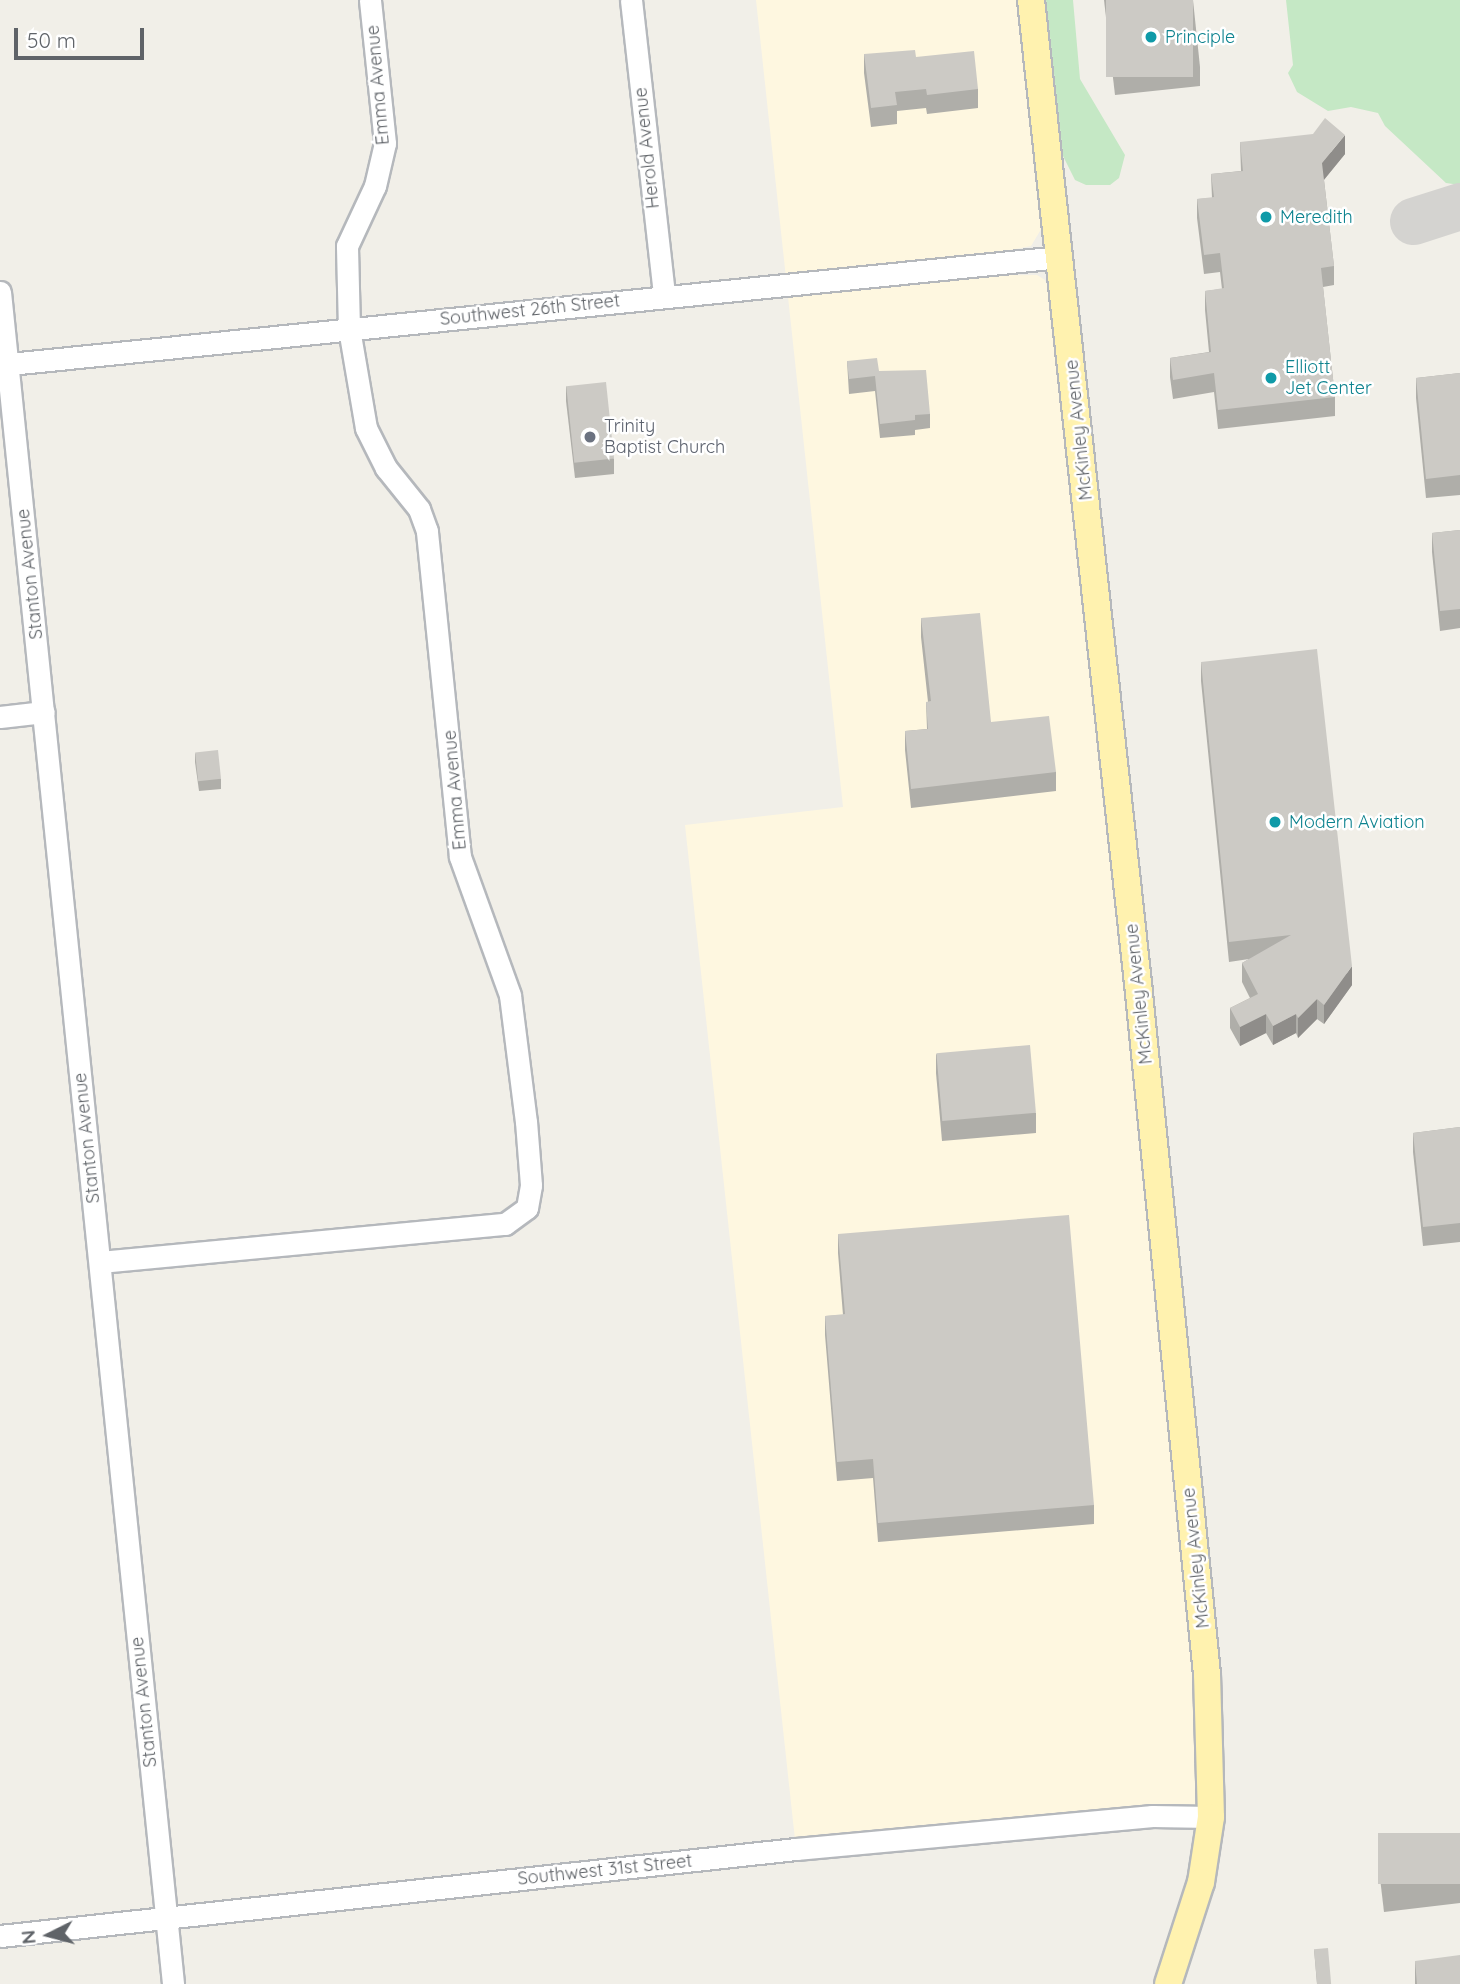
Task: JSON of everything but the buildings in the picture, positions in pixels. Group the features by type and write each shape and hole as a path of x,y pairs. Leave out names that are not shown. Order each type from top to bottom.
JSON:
{"main road":[{"name":"McKinley Avenue","path":"1031,0 1206,1661 1211,1817 1201,1882 1168,1984"}],"street":[{"name":"Emma Avenue","path":"100,1262 505,1224 527,1208 531,1185 526,1122 510,995 460,857 427,530 419,509 386,468 366,428 349,329 347,246 376,186 385,142 370,0"},
{"name":"Herold Avenue","path":"631,0 664,296"},
{"name":"Southwest 26th Street","path":"4,365 1059,257"},
{"name":"Stanton Avenue","path":"0,292 4,365 44,712 173,1984"},
{"path":"0,717 44,712"},
{"name":"Southwest 31st Street","path":"0,1936 796,1849 1152,1815 1211,1817"}],"shaded area":[{"path":"756,0 1031,0 1055,206 1031,246 875,276 1037,275 1045,280 1068,335 1211,1817 796,1849 685,825 843,807"}],"green space":[{"path":"1046,0 1073,0 1080,79 1125,155 1119,178 1110,185 1086,185 1075,180 1063,156"},
{"path":"1286,0 1460,0 1460,185 1446,183 1385,126 1378,113 1351,107 1328,111 1297,92 1288,73 1293,65"}],"taxiway":[{"path":"1413,221 1460,206"}],"place":[{"name":"Principle","path":"1151,37"},
{"name":"Meredith","path":"1266,217"},
{"name":"Elliott Jet Center","path":"1271,378"},
{"name":"Trinity Baptist Church","path":"590,437"},
{"name":"Modern Aviation","path":"1275,822"}]}
